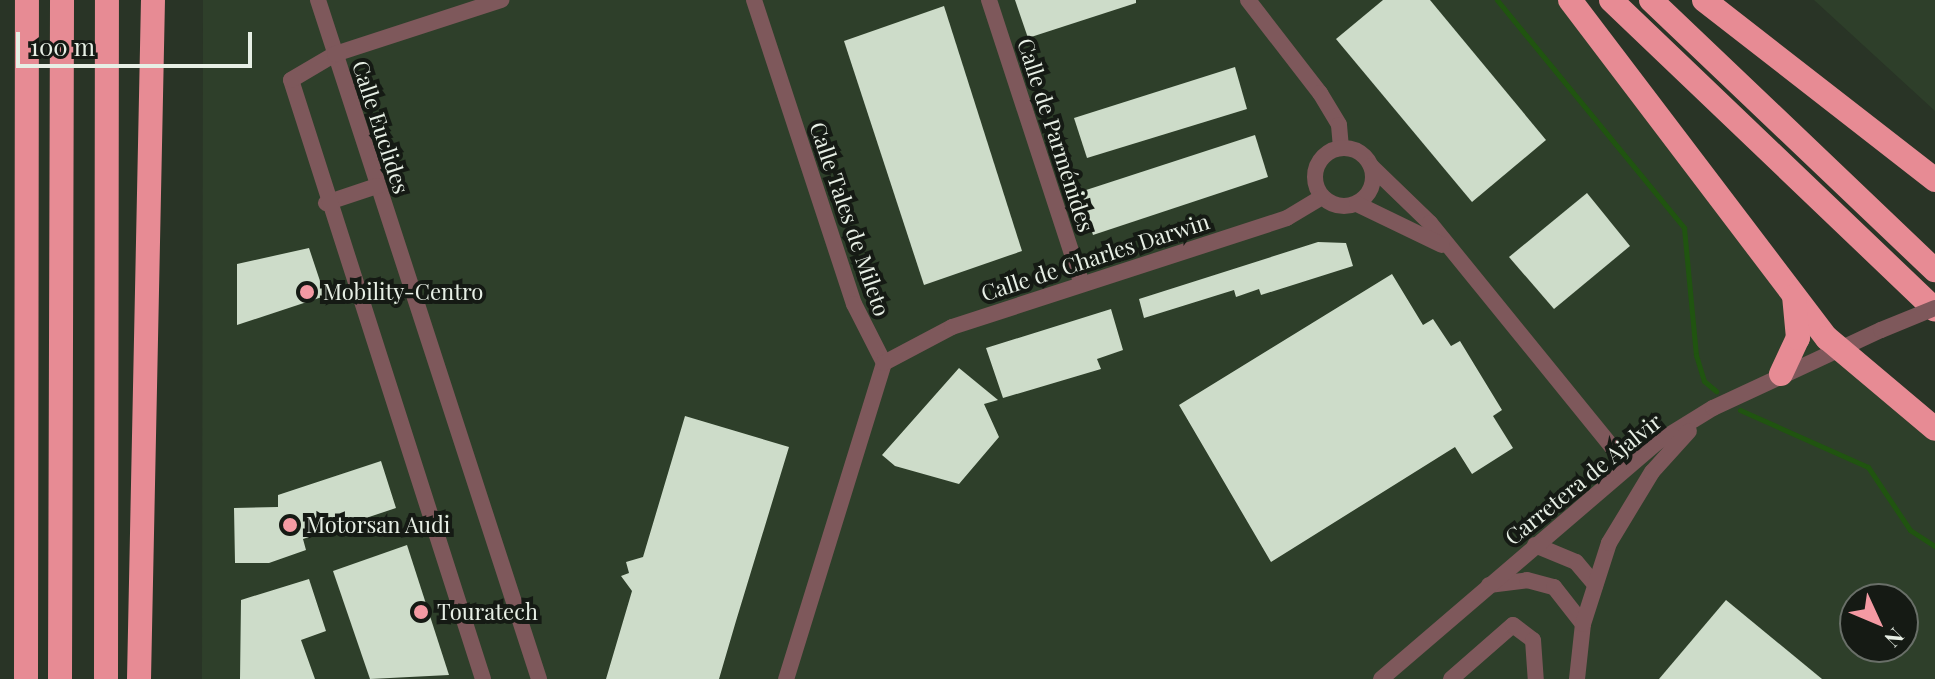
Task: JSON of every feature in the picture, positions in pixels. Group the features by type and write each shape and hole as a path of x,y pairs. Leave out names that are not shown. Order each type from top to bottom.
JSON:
{"highway":[{"path":"26,679 27,0"},
{"path":"60,679 62,0"},
{"path":"106,679 107,0"},
{"path":"139,679 153,0"},
{"path":"1570,0 1839,351 1935,429"},
{"path":"1611,0 1935,309"},
{"path":"1651,0 1935,270"},
{"path":"1704,0 1935,180"},
{"path":"1781,374 1798,338 1789,282"}],"street":[{"path":"318,0 335,54 501,0"},
{"name":"Calle Tales de Mileto","path":"754,0 854,304 884,363"},
{"name":"Calle de Parménides","path":"989,0 1082,284"},
{"path":"1248,0 1326,104 1341,148 1371,166 1450,251 1627,465"},
{"name":"Calle Euclides","path":"483,679 326,203 291,80 335,54 539,679"},
{"path":"1341,148 1314,173 1322,197 1357,204 1450,251"},
{"path":"1357,204 1369,194 1371,166"},
{"path":"326,203 377,186"},
{"name":"Calle de Charles Darwin","path":"884,363 952,327 1287,218 1322,197"},
{"name":"Carretera de Ajalvir","path":"1381,679 1627,465 1713,408 1781,374 1935,309"},
{"path":"786,679 884,363"},
{"path":"1577,679 1583,624 1609,543 1652,472 1713,408"},
{"path":"1535,545 1576,562 1595,585"},
{"path":"1519,559 1527,580"},
{"path":"1489,585 1527,580 1565,595 1583,624"},
{"path":"1451,679 1513,625 1533,640 1536,679"}],"shaded area":[{"path":"203,0 1570,0 1820,330 1935,429 1935,679 202,679"},
{"path":"1814,0 1935,0 1935,111"}],"building":[{"path":"1015,0 1136,0 1136,3 1028,38"},
{"path":"1383,0 1430,0 1546,140 1472,202 1336,39"},
{"path":"944,6 1022,251 924,285 844,41"},
{"path":"1235,67 1247,109 1087,158 1074,118"},
{"path":"1255,135 1268,177 1093,235 1080,192"},
{"path":"1587,193 1630,246 1554,309 1509,257"},
{"path":"1318,242 1346,243 1353,266 1261,295 1259,289 1236,297 1234,290 1144,318 1139,299"},
{"path":"309,248 325,296 237,325 237,264"},
{"path":"1392,274 1423,325 1433,319 1451,346 1460,341 1502,410 1493,416 1513,448 1472,474 1455,447 1271,562 1179,405"},
{"path":"1111,309 1123,350 1097,359 1101,369 1003,398 986,348"},
{"path":"959,368 998,400 984,404 999,437 959,484 895,466 882,455"},
{"path":"685,416 789,447 719,679 606,679 632,591 621,576 629,573 626,562 643,557"},
{"name":"Motorsan Audi","path":"381,461 396,508 303,539 306,550 269,563 235,563 234,508 278,507 278,495"},
{"path":"407,545 449,675 370,679 333,571"},
{"path":"309,579 326,631 301,640 315,679 240,679 241,600"},
{"path":"1726,600 1822,679 1659,679"}],"waterway":[{"path":"1497,0 1684,228 1696,355 1704,381 1716,391"},
{"path":"1740,410 1868,467 1910,530 1935,546"}],"place":[{"name":"Mobility-Centro","path":"307,292"},
{"name":"Motorsan Audi","path":"290,525"},
{"name":"Touratech","path":"421,612"}]}
